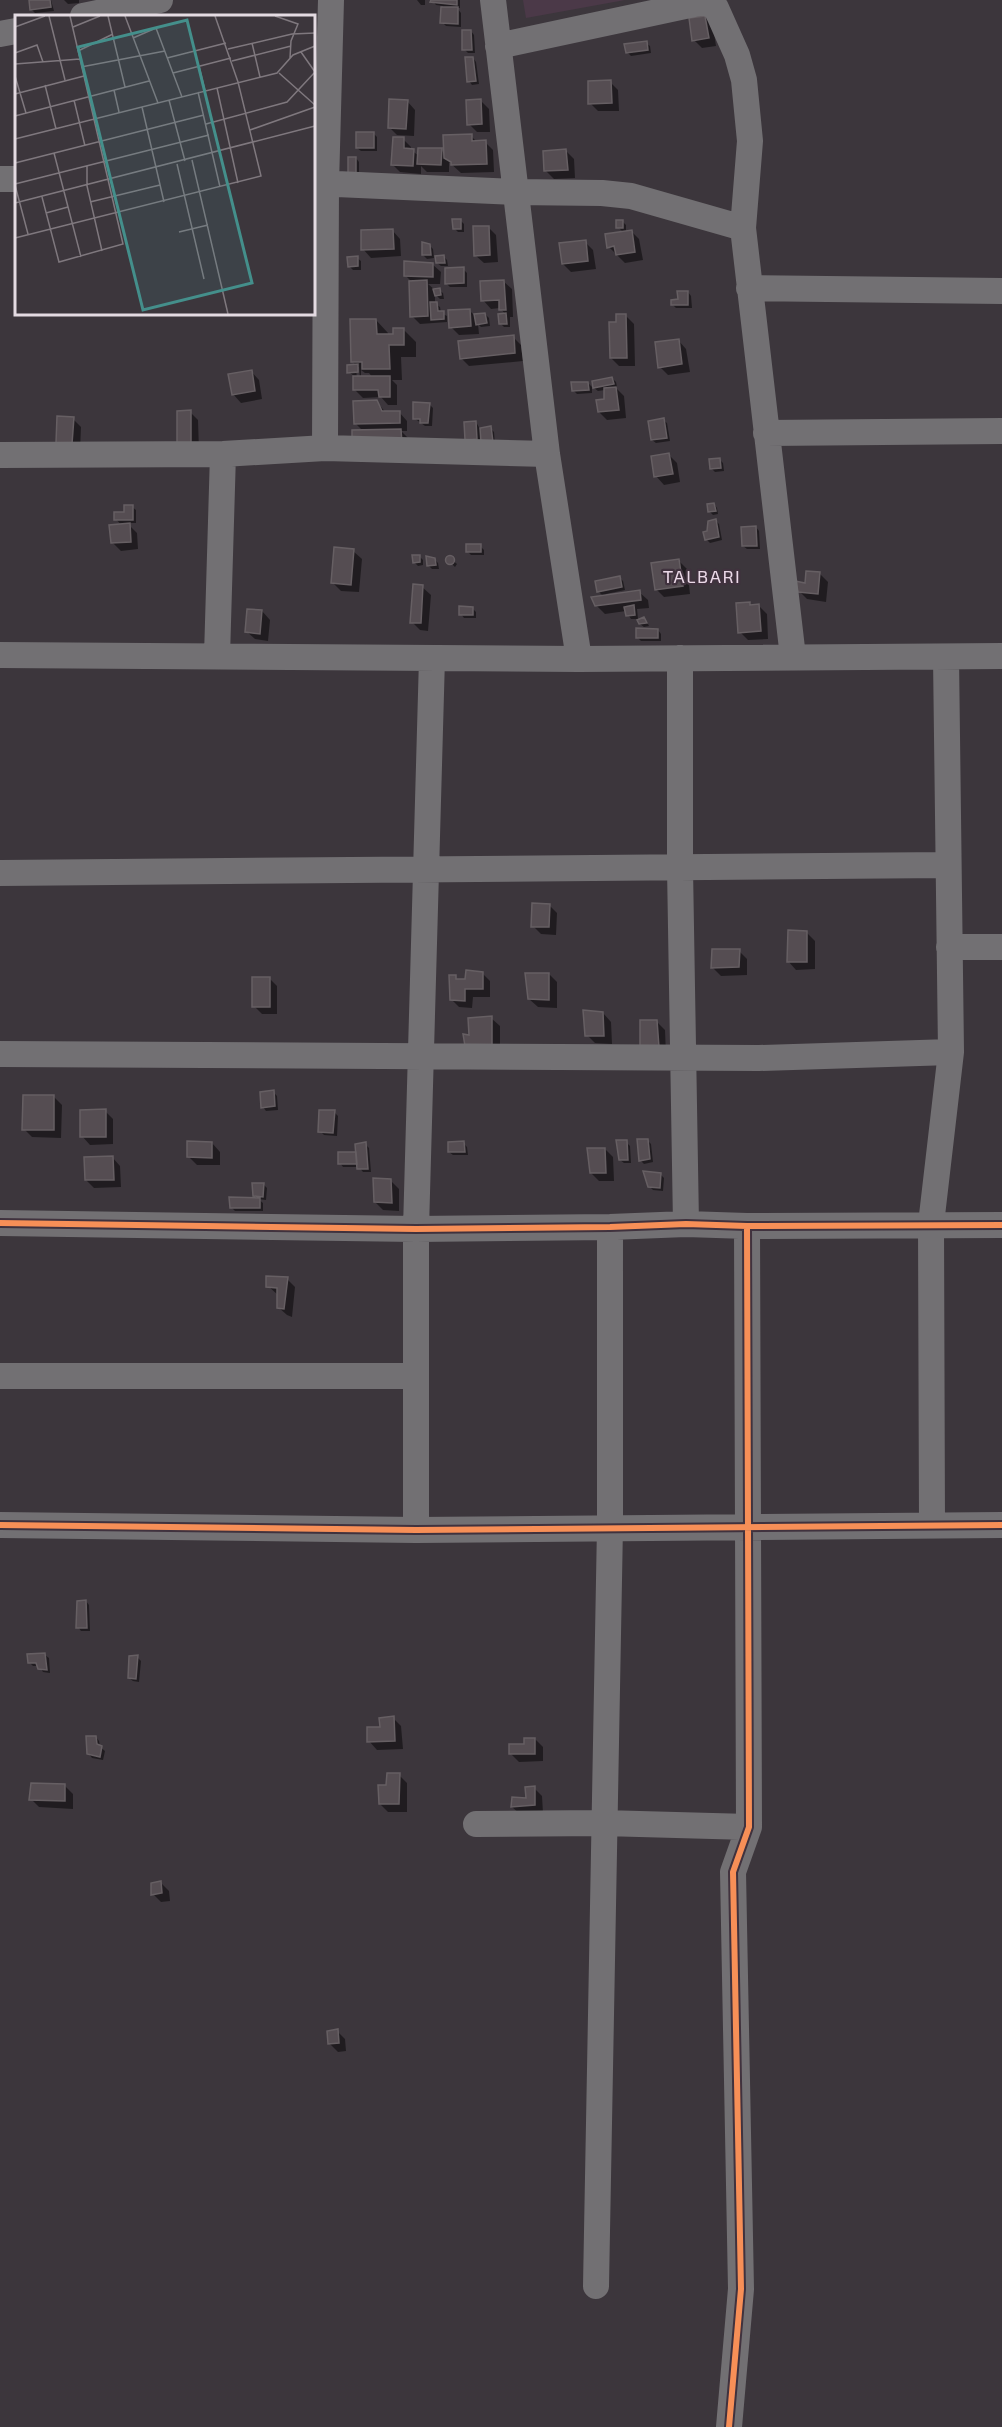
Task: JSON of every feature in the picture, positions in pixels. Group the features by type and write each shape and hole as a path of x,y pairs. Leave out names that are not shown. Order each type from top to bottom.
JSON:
{"street":[{"path":"87,15 160,0"},
{"path":"325,448 320,184 331,0"},
{"path":"492,0 548,454 579,659"},
{"path":"498,46 699,3 707,3 716,8 737,55 744,80 750,141 743,228 793,657"},
{"path":"0,34 15,31"},
{"path":"320,184 514,192 602,193 632,196 743,228"},
{"path":"749,288 1002,291"},
{"path":"766,433 1002,431"},
{"path":"0,455 223,454 325,448 548,454"},
{"path":"217,656 223,454"},
{"path":"0,655 579,659 1002,657"},
{"path":"932,1524 931,1224 951,1052 946,657"},
{"path":"416,1530 416,1229 432,658"},
{"path":"680,658 680,868 686,1224"},
{"path":"0,873 948,865"},
{"path":"950,947 1002,947"},
{"path":"0,1054 759,1058 951,1052"},
{"path":"0,1222 416,1229 686,1224 747,1226 1002,1225"},
{"path":"729,2427 741,2289 733,1872 749,1827 747,1226"},
{"path":"596,2286 610,1526 610,1227"},
{"path":"0,1376 416,1376"},
{"path":"0,1525 416,1530 610,1526 1002,1525"},
{"path":"476,1824 603,1823 749,1827"}],"shaded area":[{"path":"523,0 625,0 526,18"}],"building":[{"path":"29,0 50,0 51,7 30,10"},
{"path":"431,0 457,0 457,5 430,2"},
{"path":"441,7 458,7 458,24 440,23"},
{"path":"705,16 709,38 692,41 689,18"},
{"path":"462,30 471,30 472,50 462,50"},
{"path":"647,41 648,50 626,53 624,44"},
{"path":"465,57 473,57 476,81 467,82"},
{"path":"611,80 612,103 588,104 588,81"},
{"path":"389,99 408,100 406,129 388,128"},
{"path":"481,99 482,124 467,125 466,100"},
{"path":"356,132 374,132 374,148 356,148"},
{"path":"472,134 472,141 486,140 487,164 451,165 451,162 444,158 443,135"},
{"path":"393,137 404,137 404,148 414,149 413,166 391,165"},
{"path":"418,148 442,148 441,165 417,164"},
{"path":"566,149 568,170 544,171 543,151"},
{"path":"348,157 356,157 356,176 348,176"},
{"path":"452,219 461,219 461,229 453,229"},
{"path":"616,220 623,220 623,228 616,228"},
{"path":"473,226 489,226 490,255 474,256"},
{"path":"393,229 394,249 361,250 361,230"},
{"path":"632,230 635,252 616,255 614,246 607,248 605,234"},
{"path":"586,240 588,261 562,264 559,243"},
{"path":"422,242 430,244 431,255 422,255"},
{"path":"444,255 445,263 436,263 435,256"},
{"path":"358,256 358,266 348,267 347,257"},
{"path":"404,261 433,263 433,277 404,276"},
{"path":"464,267 464,283 445,284 445,268"},
{"path":"427,280 428,316 410,317 409,281"},
{"path":"504,280 506,310 499,310 499,300 481,301 480,281"},
{"path":"440,288 441,295 435,296 433,289"},
{"path":"677,291 688,291 688,305 671,305 671,300 678,299"},
{"path":"430,302 437,302 438,311 444,311 444,319 431,320"},
{"path":"470,309 471,326 449,328 448,310"},
{"path":"485,313 487,323 476,325 474,314"},
{"path":"506,313 507,324 499,324 498,314"},
{"path":"616,314 626,314 627,358 610,358 609,322 616,322"},
{"path":"350,319 376,319 377,334 393,334 393,328 404,328 404,345 389,345 390,369 362,369 362,362 351,362"},
{"path":"514,335 515,353 460,359 458,341"},
{"path":"679,339 682,364 658,368 655,342"},
{"path":"358,364 358,372 347,373 347,365"},
{"path":"252,370 255,391 232,395 228,374"},
{"path":"353,376 390,376 390,397 379,397 378,390 353,390"},
{"path":"612,377 614,384 593,388 592,381"},
{"path":"571,382 588,382 589,390 572,391"},
{"path":"616,387 619,410 598,412 596,400 604,399 604,388"},
{"path":"377,400 382,411 400,411 400,423 354,424 353,401"},
{"path":"413,402 430,403 428,423 420,423 420,419 413,419"},
{"path":"191,410 191,444 177,444 177,411"},
{"path":"57,416 74,417 72,444 56,443"},
{"path":"664,418 667,438 651,440 648,421"},
{"path":"476,421 477,439 465,440 464,422"},
{"path":"491,426 493,442 481,443 480,428"},
{"path":"401,429 402,444 352,445 352,430"},
{"path":"669,453 673,474 654,477 651,456"},
{"path":"720,458 721,468 710,469 709,459"},
{"path":"714,503 716,511 708,512 707,504"},
{"path":"124,505 133,505 133,520 114,520 114,512 124,512"},
{"path":"716,519 719,537 705,540 703,532 707,531 708,521"},
{"path":"130,523 131,542 111,543 109,525"},
{"path":"756,526 757,546 742,546 741,527"},
{"path":"466,544 481,544 481,552 466,552"},
{"path":"334,547 354,549 351,585 331,583"},
{"path":"412,555 420,555 420,562 413,563"},
{"path":"426,556 435,558 436,565 427,566"},
{"path":"450,556 454,560 450,564 446,560"},
{"path":"679,559 683,586 655,590 651,563"},
{"path":"806,571 820,572 818,594 798,592 795,581 805,583"},
{"path":"620,576 622,587 597,592 595,581"},
{"path":"413,584 423,585 421,623 410,623"},
{"path":"640,590 641,600 595,606 591,597"},
{"path":"750,602 750,605 759,604 761,631 738,633 736,603"},
{"path":"634,605 635,615 626,616 624,607"},
{"path":"459,606 473,607 473,615 459,615"},
{"path":"247,609 262,610 260,634 245,632"},
{"path":"644,617 647,623 639,624 637,620"},
{"path":"636,628 658,629 658,638 636,638"},
{"path":"532,903 550,904 549,927 531,927"},
{"path":"788,930 807,931 807,962 787,962"},
{"path":"712,949 740,949 739,967 711,968"},
{"path":"466,970 483,972 483,989 465,989 465,1001 450,1000 449,975 456,975 456,979 465,979"},
{"path":"525,973 549,973 549,1000 528,999"},
{"path":"252,977 270,977 270,1007 252,1007"},
{"path":"583,1010 603,1012 604,1036 585,1036"},
{"path":"492,1016 492,1047 465,1046 463,1034 469,1035 468,1018"},
{"path":"640,1020 657,1020 659,1047 640,1049"},
{"path":"274,1090 275,1106 261,1108 260,1092"},
{"path":"23,1095 54,1095 54,1130 22,1130"},
{"path":"106,1109 106,1137 80,1137 80,1110"},
{"path":"319,1110 335,1110 333,1133 318,1132"},
{"path":"637,1139 648,1139 650,1159 639,1161"},
{"path":"616,1140 627,1140 628,1160 619,1160"},
{"path":"187,1141 212,1142 212,1158 187,1157"},
{"path":"464,1141 465,1152 448,1152 448,1142"},
{"path":"366,1142 368,1169 357,1169 355,1144"},
{"path":"587,1148 605,1148 606,1173 590,1173"},
{"path":"338,1152 356,1152 357,1164 338,1164"},
{"path":"113,1156 114,1180 85,1180 84,1157"},
{"path":"643,1171 661,1173 660,1188 648,1187"},
{"path":"373,1178 391,1179 392,1203 374,1202"},
{"path":"252,1183 264,1183 263,1197 253,1196"},
{"path":"229,1197 260,1198 260,1208 230,1208"},
{"path":"266,1276 288,1277 284,1309 277,1308 277,1288 266,1287"},
{"path":"86,1600 87,1628 76,1628 77,1601"},
{"path":"45,1653 47,1670 38,1669 36,1663 28,1663 27,1654"},
{"path":"138,1655 136,1679 128,1678 129,1656"},
{"path":"394,1716 395,1741 367,1742 367,1727 380,1727 379,1718"},
{"path":"86,1736 96,1736 97,1744 102,1746 100,1757 87,1754"},
{"path":"524,1738 535,1738 535,1754 509,1754 509,1744 524,1744"},
{"path":"387,1773 400,1773 399,1804 379,1804 378,1785 386,1785"},
{"path":"31,1783 65,1784 65,1801 29,1800"},
{"path":"535,1786 535,1805 511,1807 512,1797 526,1798 525,1787"},
{"path":"161,1881 162,1893 151,1895 151,1883"},
{"path":"338,2029 339,2043 328,2044 327,2031"}],"cycle path":[{"path":"0,1223 416,1229 686,1224 747,1226 1002,1225"},
{"path":"729,2427 741,2289 733,1872 749,1827 747,1226"},
{"path":"0,1525 416,1530 1002,1525"}],"district":[{"name":"TALBARI","path":"702,577"}]}
